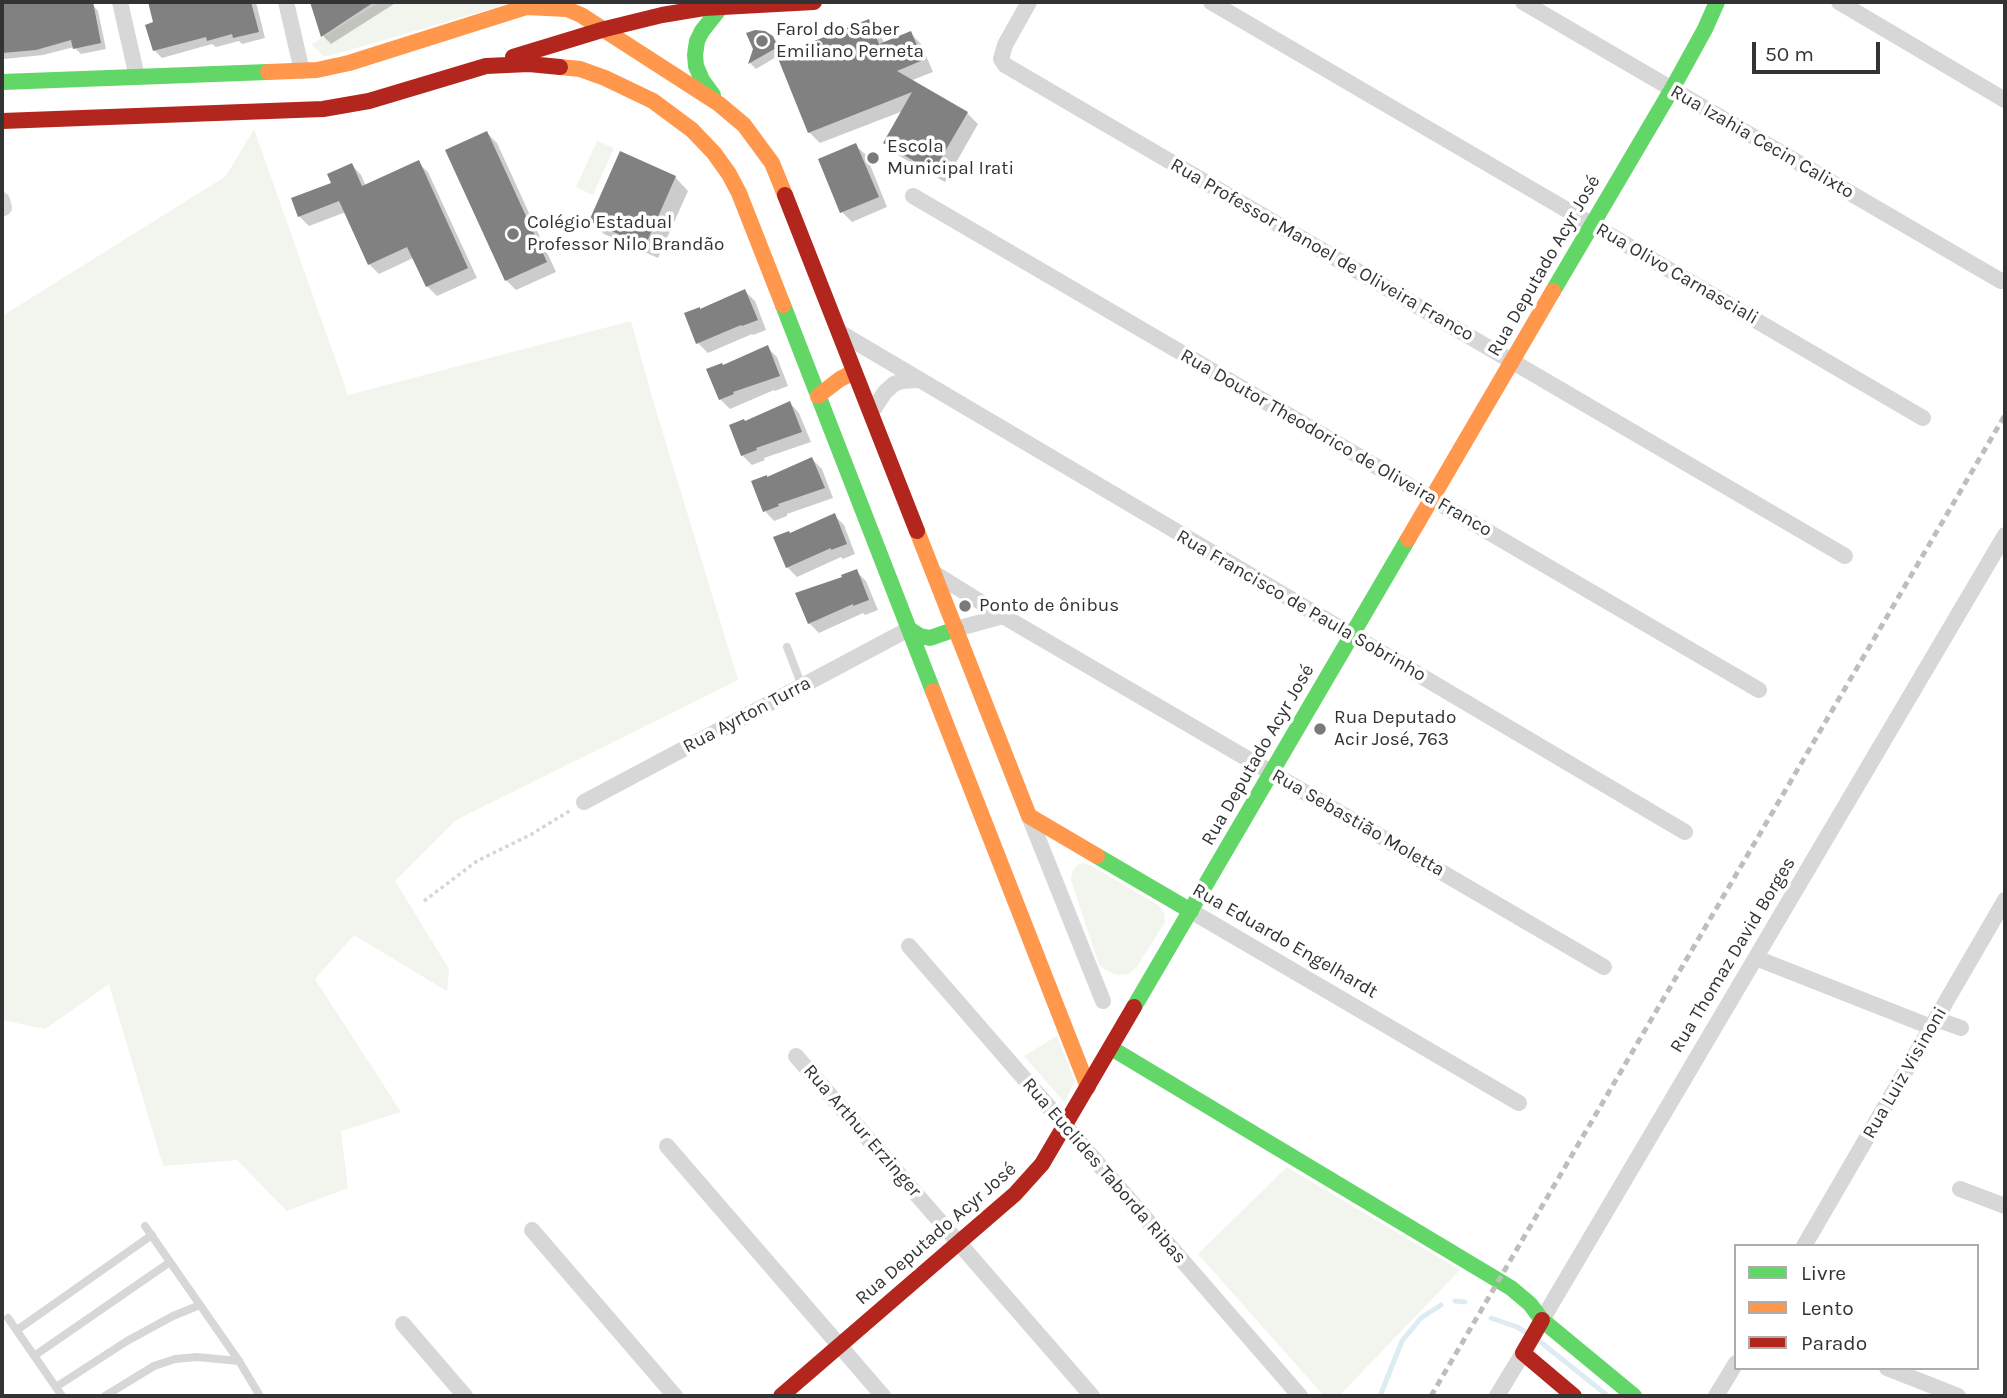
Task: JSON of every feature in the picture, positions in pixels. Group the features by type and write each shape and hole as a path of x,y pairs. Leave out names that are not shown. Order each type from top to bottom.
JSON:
{"street":[{"path":"120,2 138,77"},
{"path":"286,2 302,72"},
{"path":"2,82 302,72 349,63 545,2"},
{"path":"2,121 348,106 369,102 605,29 662,15 721,7 814,2"},
{"name":"Rua Professor Manoel de Oliveira Franco","path":"1028,2 1005,45 1001,59 1004,65 1845,556"},
{"name":"Rua Olivo Carnasciali","path":"1213,2 1923,418"},
{"name":"Rua Izahia Cecin Calixto","path":"1523,2 2001,281"},
{"name":"Rua Deputado Acyr José","path":"1685,65 1700,2"},
{"name":"Rua Deputado Acyr José","path":"781,1396 1031,1179 1042,1164 1672,89 1717,2"},
{"path":"1839,2 2005,100"},
{"path":"719,104 702,80 695,55 702,31 721,7"},
{"path":"526,8 567,9 605,29 719,104 744,125 772,163 1103,1001"},
{"path":"486,65 540,64 580,69 631,89 673,115 692,131 714,153 729,174 739,193 1088,1087"},
{"path":"83,79 76,85 72,99 77,112 85,117"},
{"path":"30,81 40,85 48,97 46,112 38,119"},
{"name":"Rua Doutor Theodorico de Oliveira Franco","path":"914,196 1759,690"},
{"name":"Rua Francisco de Paula Sobrinho","path":"839,332 1685,832"},
{"path":"818,396 840,379 886,361"},
{"path":"871,414 885,392 894,384 917,380"},
{"name":"Rua Thomaz David Borges","path":"1497,1396 2005,535"},
{"name":"Rua Sebastião Moletta","path":"934,573 1604,967"},
{"path":"909,629 920,636 930,638 1003,616"},
{"name":"Rua Ayrton Turra","path":"584,802 909,629"},
{"name":"Rua Eduardo Engelhardt","path":"1029,816 1519,1103"},
{"name":"Rua Luiz Visinoni","path":"1805,1244 2005,900"},
{"name":"Rua Euclides Taborda Ribas","path":"909,946 1300,1396"},
{"path":"1756,958 1934,1023 1961,1028"},
{"path":"1111,1048 1499,1280 1530,1304 1542,1320 1634,1396"},
{"name":"Rua Arthur Erzinger","path":"796,1056 1092,1396"},
{"path":"667,1146 883,1396"},
{"path":"1960,1189 2005,1206"},
{"path":"531,1230 675,1396"},
{"path":"402,1324 465,1396"},
{"path":"1522,1353 1574,1396"},
{"path":"1716,1396 1734,1366"},
{"path":"1892,1370 1958,1396"}],"lane":[{"path":"787,647 802,686"},
{"path":"145,1226 239,1361 260,1396"},
{"path":"17,1330 152,1235"},
{"path":"34,1356 170,1262"},
{"path":"56,1387 127,1341 200,1305"},
{"path":"8,1318 62,1396"},
{"path":"104,1396 154,1366 175,1359 197,1357 239,1361"}],"path":[{"path":"424,901 477,861 530,835 584,802"}],"shaded area":[{"path":"380,2 514,2 329,56 323,56 312,44"},
{"path":"254,129 348,395 631,321 738,680 456,820 395,881 449,969 447,991 354,935 315,979 401,1112 341,1131 348,1188 287,1211 237,1160 163,1166 109,984 45,1029 2,1020 2,316 226,176"},
{"path":"597,141 614,148 593,195 576,187"},
{"path":"1083,863 1160,906 1164,913 1165,922 1136,968 1128,974 1117,975 1099,965 1071,880 1072,872 1077,865"},
{"path":"1057,1036 1075,1082 1064,1102 1024,1056"},
{"path":"1287,1167 1460,1270 1339,1396 1324,1396 1198,1254"}],"building":[{"path":"2,2 93,2 101,43 73,49 71,40 36,50 2,53"},
{"path":"148,2 251,2 259,32 233,38 232,34 207,41 206,37 153,51 145,25 153,22"},
{"path":"310,2 374,2 321,37"},
{"path":"869,19 879,44 911,31 923,60 897,71 968,112 933,172 883,143 912,92 808,133 777,56"},
{"name":"Farol do Saber Emiliano Perneta","path":"765,31 773,36 778,47 748,64 753,49 746,33"},
{"path":"487,131 547,262 505,281 445,150"},
{"path":"856,143 879,197 840,213 818,159"},
{"path":"620,151 676,176 645,246 589,221"},
{"path":"419,160 468,268 426,287 407,247 368,265 339,201 298,217 291,198 331,183 327,174 352,163 362,186"},
{"path":"745,289 758,320 696,344 684,313 700,309"},
{"path":"768,345 780,376 733,392 734,394 719,400 706,369 722,363 723,365"},
{"path":"790,401 802,432 741,456 729,425 744,419 745,421"},
{"path":"812,457 825,488 763,512 751,481 767,477"},
{"path":"835,513 847,544 831,548 786,568 773,537 789,531 790,533"},
{"path":"857,569 869,600 853,604 808,624 795,593"}],"waterway":[{"path":"1455,1301 1465,1302"},
{"path":"1380,1396 1402,1341 1421,1318 1441,1305"},
{"path":"1491,1318 1527,1333"},
{"path":"1538,1340 1608,1396"}],"railway":[{"path":"1431,1396 2005,415"}],"traffic: fast":[{"path":"1553,291 1672,89 1717,2"},
{"path":"713,95 702,80 695,55 702,31 721,7"},
{"path":"2,82 268,72"},
{"path":"783,305 933,691"},
{"path":"1134,1007 1408,539"},
{"path":"909,629 920,636 930,638 956,629"},
{"path":"1097,856 1191,911"},
{"path":"1111,1048 1511,1288 1530,1304 1542,1320 1634,1396"}],"traffic: slow":[{"path":"268,72 317,70 349,63 526,7 567,9 581,15 719,104 744,125 772,163 785,195"},
{"path":"560,67 580,69 605,78 653,101 692,130 714,153 739,193 783,305"},
{"path":"1408,539 1553,291"},
{"path":"818,396 854,372"},
{"path":"917,531 1029,816 1097,856"},
{"path":"933,691 1088,1087"}],"traffic: jam":[{"path":"513,57 662,15 704,8 814,2"},
{"path":"2,121 323,109 369,101 486,66 529,64 560,67"},
{"path":"785,195 917,531"},
{"path":"781,1396 1015,1194 1042,1164 1134,1007"},
{"path":"1542,1320 1523,1353 1574,1396"}],"place":[{"name":"Farol do Saber Emiliano Perneta","path":"762,41"},
{"name":"Escola Municipal Irati","path":"873,158"},
{"name":"Colégio Estadual Professor Nilo Brandão","path":"513,234"},
{"name":"Ponto de ônibus","path":"965,606"},
{"name":"Rua Deputado Acir José, 763","path":"1320,729"}]}
